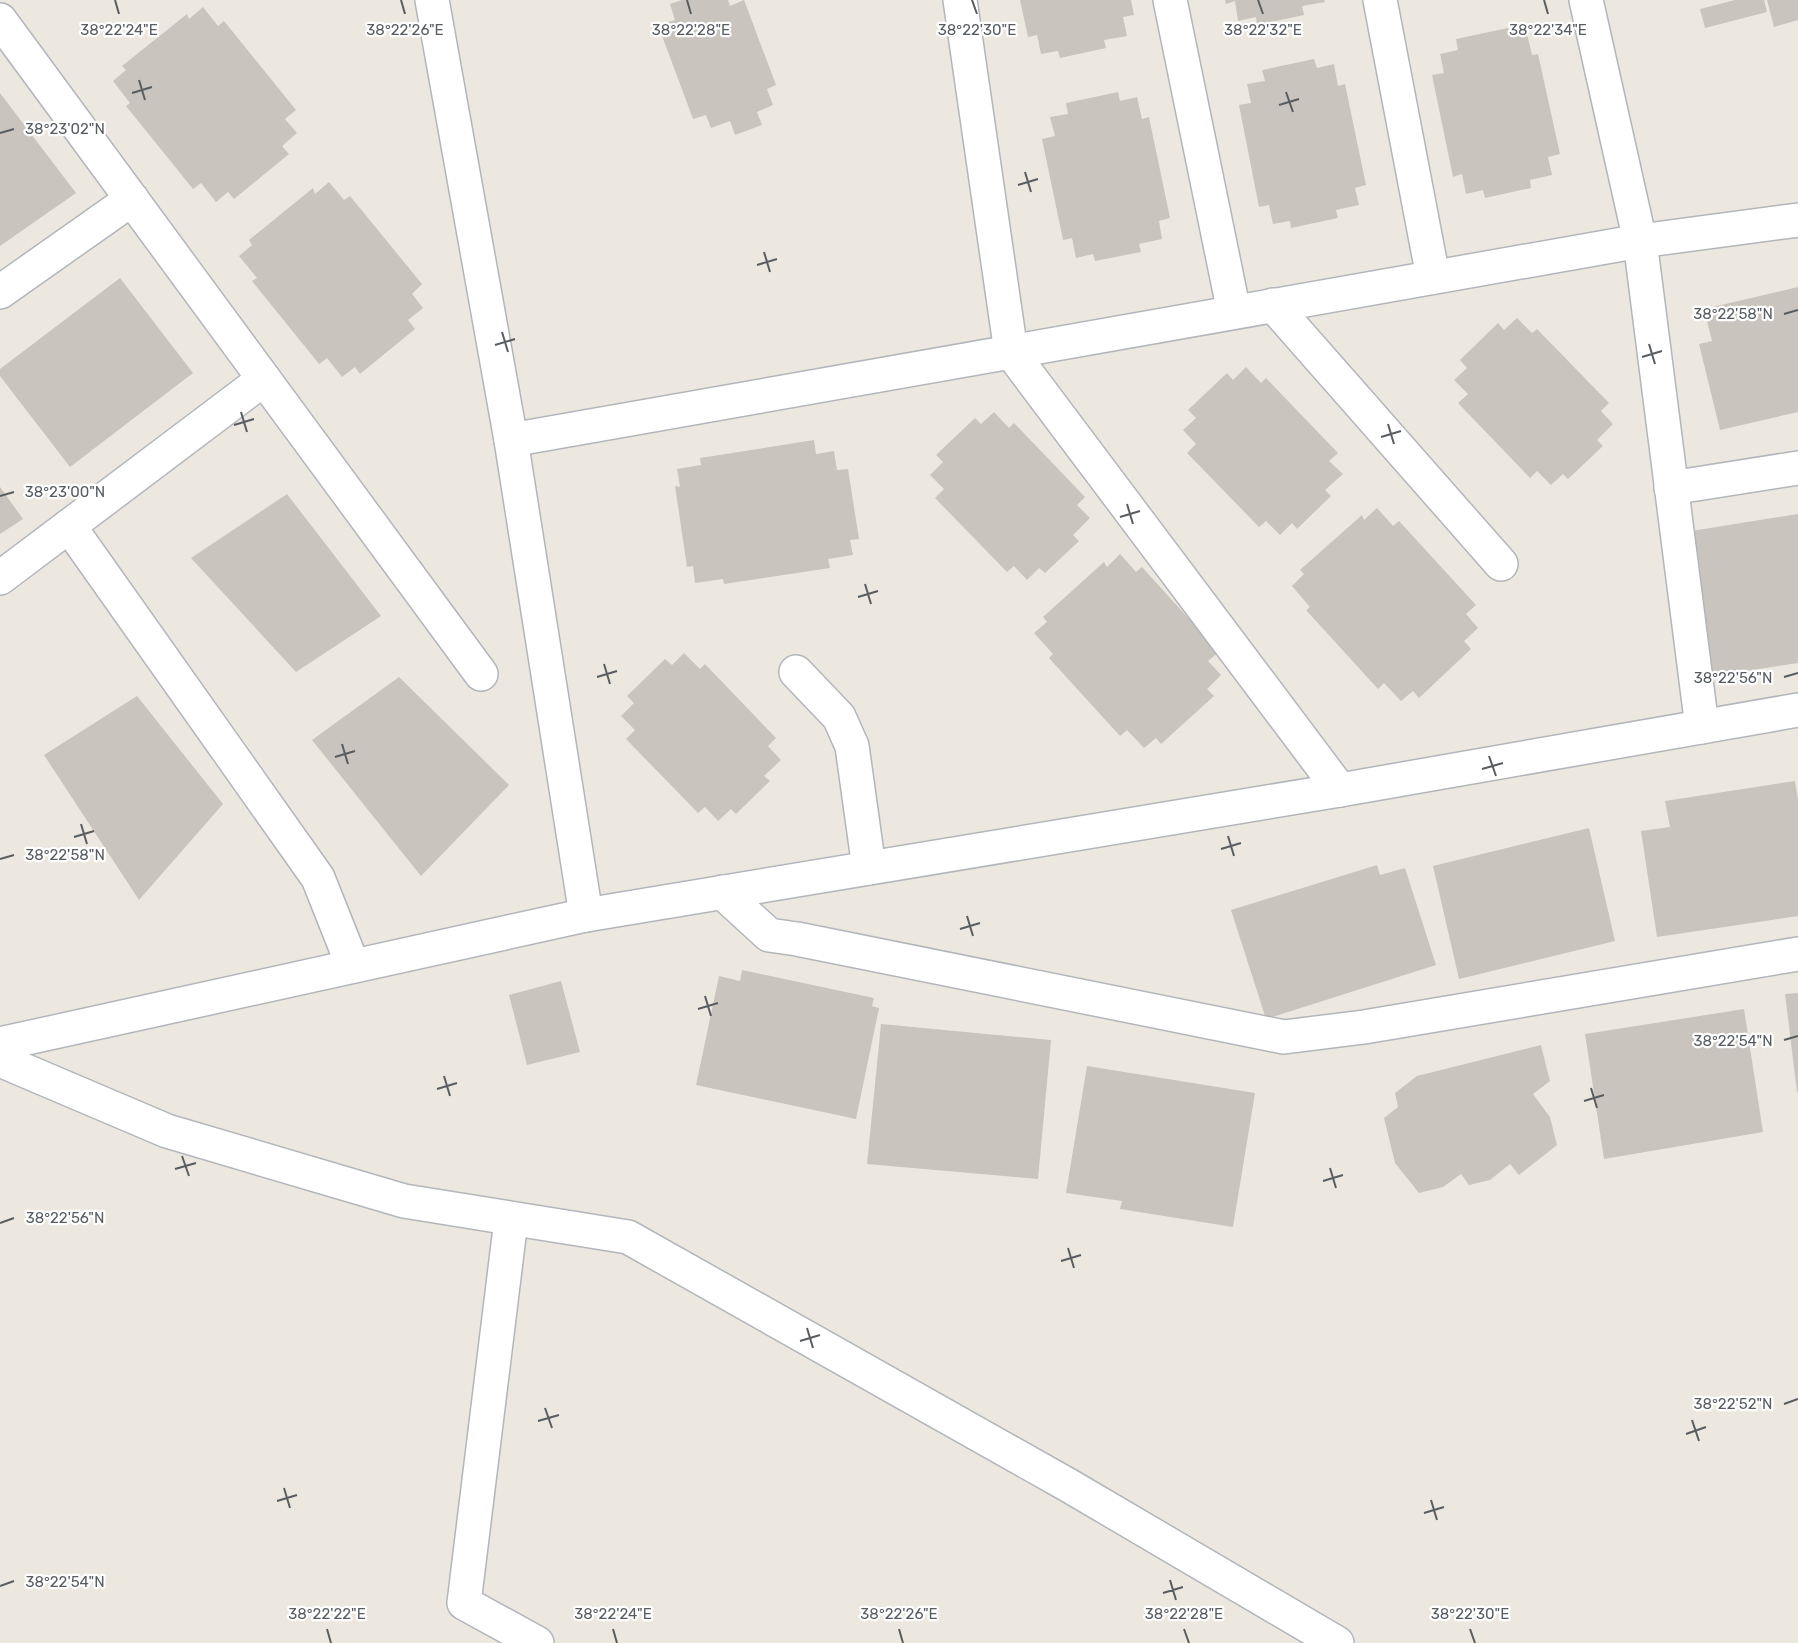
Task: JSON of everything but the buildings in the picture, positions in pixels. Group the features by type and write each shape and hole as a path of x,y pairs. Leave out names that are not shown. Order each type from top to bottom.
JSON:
{"street":[{"path":"432,0 511,440 586,915"},
{"path":"960,0 1011,352 1340,790"},
{"path":"1170,0 1234,312"},
{"path":"1380,0 1433,277"},
{"path":"1586,0 1640,241 1702,727"},
{"path":"0,20 481,674"},
{"path":"0,292 132,199"},
{"path":"511,440 1640,241 1798,220"},
{"path":"1273,305 1501,564"},
{"path":"0,578 264,379"},
{"path":"1671,488 1798,468"},
{"path":"69,526 318,879 353,966"},
{"path":"796,672 839,717 852,746 869,868"},
{"path":"0,1044 586,915 1340,790 1798,710"},
{"path":"722,892 769,935 1284,1037 1364,1027 1798,954"},
{"path":"0,1060 167,1131 404,1201 628,1237 1068,1485 1337,1643"},
{"path":"511,1220 464,1603 537,1643"}]}
